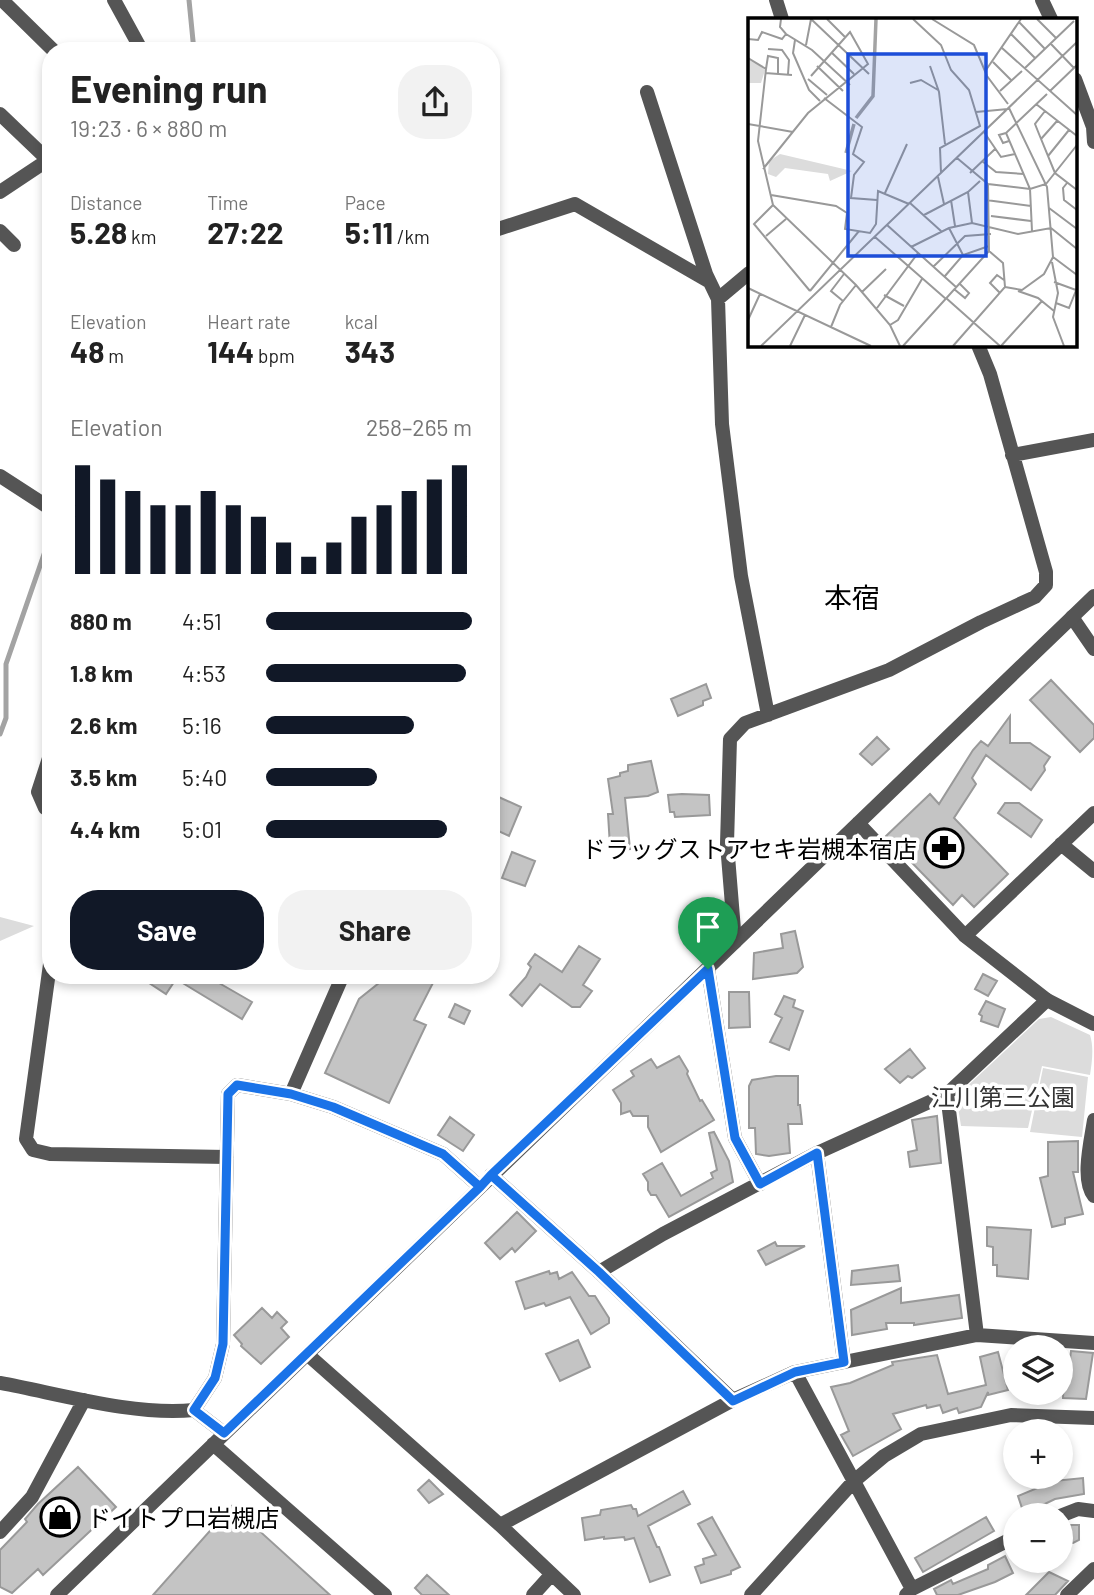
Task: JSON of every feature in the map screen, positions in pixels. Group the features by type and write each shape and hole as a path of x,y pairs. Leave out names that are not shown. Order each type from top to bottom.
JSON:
{"street":[{"path":"2,0 45,42"},
{"path":"114,0 137,42"},
{"path":"776,0 782,18"},
{"path":"1042,0 1051,18"},
{"path":"1076,82 1093,131"},
{"path":"647,92 718,299 722,424 741,576 768,715"},
{"path":"0,114 42,152"},
{"path":"0,192 42,164"},
{"path":"500,228 575,204 710,282"},
{"path":"0,231 14,245"},
{"path":"718,299 748,274"},
{"path":"735,942 727,844 730,738 745,723 889,670 1035,597 1046,585 1046,572 990,374 978,346"},
{"path":"1012,455 1094,440"},
{"path":"0,476 42,503"},
{"path":"57,1595 1094,596"},
{"path":"1072,617 1094,649"},
{"path":"42,780 38,792 42,801"},
{"path":"965,936 1094,813"},
{"path":"858,823 965,936 1047,1000 1094,1024"},
{"path":"1061,844 1094,871"},
{"path":"708,969 735,1138 760,1184"},
{"path":"47,984 26,1139 33,1150 50,1154 227,1157"},
{"path":"291,1094 339,984"},
{"path":"599,1272 663,1234 817,1153 947,1094 1047,1000"},
{"path":"194,1410 215,1378 223,1344 228,1094 237,1085 291,1094 333,1107 443,1154 480,1187"},
{"path":"947,1094 977,1335"},
{"path":"1094,1121 1089,1189 1094,1196"},
{"path":"817,1153 844,1362"},
{"path":"491,1175 599,1272 733,1401"},
{"path":"500,1525 733,1401 795,1372 977,1335 1094,1343"},
{"path":"307,1354 500,1525 574,1595"},
{"path":"795,1372 854,1481 909,1592 1003,1543"},
{"path":"0,1383 84,1401 176,1412 194,1410 224,1433"},
{"path":"0,1532 32,1497 84,1401"},
{"path":"751,1595 854,1481 884,1456 921,1434 1011,1415 1094,1418"},
{"path":"213,1444 385,1595"},
{"path":"1073,1512 1094,1511"},
{"path":"1067,1595 1094,1569"},
{"path":"533,1595 551,1575"}],"green space":[{"path":"0,917 34,926 0,941"},
{"name":"江川第三公園","path":"1051,1017 1090,1035 1090,1075 1042,1066 1028,1128 961,1126 958,1107 961,1092 1039,1019"},
{"path":"1043,1068 1088,1077 1082,1137 1030,1132"}],"building":[{"path":"1051,680 1094,725 1094,738 1080,752 1030,700"},
{"path":"706,684 711,698 703,701 703,705 678,716 671,699"},
{"path":"1010,716 1010,743 1030,743 1050,757 1044,766 1045,770 1031,790 986,755 972,778 976,784 954,818 1008,874 974,907 962,895 953,905 886,836 930,794 939,804 973,750 981,741 988,746"},
{"path":"877,737 889,749 872,765 860,754"},
{"path":"651,761 658,792 648,796 625,798 630,849 619,850 619,847 610,846 608,814 613,814 608,779 628,771 628,765"},
{"path":"668,795 709,795 710,815 675,817 674,812 670,812"},
{"path":"500,798 521,807 509,836 500,832"},
{"path":"1005,803 1019,803 1042,820 1031,837 998,813"},
{"path":"512,852 535,861 525,886 502,878"},
{"path":"795,931 803,967 797,973 753,979 754,953 783,948 781,934"},
{"path":"579,946 600,959 583,985 592,991 580,1007 572,1007 540,984 522,1006 510,995 526,977 531,967 528,964 535,954 562,972"},
{"path":"983,974 997,981 988,996 975,989"},
{"path":"151,984 173,984 166,994"},
{"path":"184,984 221,984 252,1002 242,1019"},
{"path":"378,984 432,984 414,1020 426,1025 389,1103 325,1073 359,999"},
{"path":"729,992 749,992 750,1027 729,1028"},
{"path":"784,996 795,1000 793,1007 803,1011 789,1050 770,1042 782,1018 775,1014"},
{"path":"986,1001 1005,1009 998,1027 981,1021 982,1016 979,1014"},
{"path":"455,1004 470,1011 464,1024 449,1017"},
{"path":"910,1049 925,1068 900,1083 885,1069"},
{"path":"679,1056 700,1101 702,1100 714,1120 661,1152 648,1127 648,1116 633,1116 630,1111 621,1114 621,1103 613,1090 634,1076 631,1071 651,1059 657,1068"},
{"path":"798,1076 798,1105 802,1124 788,1124 790,1153 769,1156 756,1154 755,1128 749,1128 749,1086 752,1080"},
{"path":"937,1116 941,1163 910,1167 908,1152 917,1150 912,1120"},
{"path":"450,1117 474,1135 463,1151 438,1135"},
{"path":"714,1132 729,1161 733,1182 669,1217 656,1195 651,1195 643,1174 662,1163 681,1196 713,1178 711,1173 717,1170 709,1133"},
{"path":"1078,1141 1078,1172 1073,1172 1083,1214 1065,1218 1065,1224 1052,1227 1040,1178 1048,1176 1048,1142"},
{"path":"517,1212 536,1231 515,1252 512,1248 500,1259 485,1243"},
{"path":"987,1227 1031,1230 1028,1279 997,1276 997,1265 993,1265 993,1247 987,1246"},
{"path":"775,1242 777,1246 805,1246 766,1265 758,1251"},
{"path":"898,1265 900,1281 851,1285 852,1271"},
{"path":"549,1271 550,1274 557,1272 559,1279 572,1272 589,1296 595,1296 609,1318 609,1323 591,1334 570,1297 546,1306 544,1303 525,1309 516,1282"},
{"path":"901,1288 901,1303 959,1295 962,1318 914,1325 886,1323 887,1329 852,1335 851,1310"},
{"path":"262,1308 272,1318 277,1312 287,1322 281,1328 289,1337 261,1364 241,1346 234,1335"},
{"path":"578,1340 590,1367 560,1381 546,1354"},
{"path":"1073,1351 1093,1353 1086,1399 1073,1398"},
{"path":"998,1352 1003,1371 1003,1391 988,1395 988,1392 981,1407 959,1413 957,1408 943,1413 940,1405 927,1408 926,1405 893,1414 901,1429 853,1456 841,1435 849,1431 831,1387 850,1383 893,1365 892,1362 937,1355 948,1394 986,1385 980,1357"},
{"path":"78,1467 116,1507 43,1575 38,1569 12,1593 0,1587 0,1550 27,1522 25,1519 38,1504"},
{"path":"1083,1478 1084,1494 1047,1503 1020,1503 1018,1496 1035,1489 1073,1489 1073,1479"},
{"path":"429,1480 443,1494 429,1503 418,1490"},
{"path":"683,1491 690,1504 648,1526 670,1575 650,1582 634,1538 625,1540 624,1537 604,1537 585,1540 582,1518 600,1515 601,1510 631,1505 638,1516"},
{"path":"232,1506 330,1595 153,1595"},
{"path":"712,1517 740,1567 731,1571 731,1574 701,1583 695,1567 704,1564 703,1559 716,1555 698,1524"},
{"path":"986,1517 994,1531 923,1572 915,1558"},
{"path":"1073,1525 1079,1525 1079,1540 1073,1543"},
{"path":"1003,1557 1003,1573 1013,1573 958,1595 937,1595 934,1589 951,1580 953,1584 988,1569 988,1565"},
{"path":"1048,1573 1068,1581 1055,1595 1026,1595"},
{"path":"427,1575 449,1595 422,1595 415,1588"}],"waterway":[{"path":"189,0 193,42"},
{"path":"0,734 6,718 6,664 42,560"}],"place":[{"name":"ドラッグストアセキ岩槻本宿店","path":"944,848"},
{"name":"ドイトプロ岩槻店","path":"60,1517"}],"district":[{"name":"本宿","path":"852,597"}],"route":[{"path":"708,969 491,1175 480,1187 224,1433 194,1410 215,1378 223,1344 228,1094 237,1085 291,1094 333,1107 443,1154 480,1187 491,1175 599,1272 733,1401 795,1372 844,1362 817,1153 760,1184 735,1138 708,969"}]}
